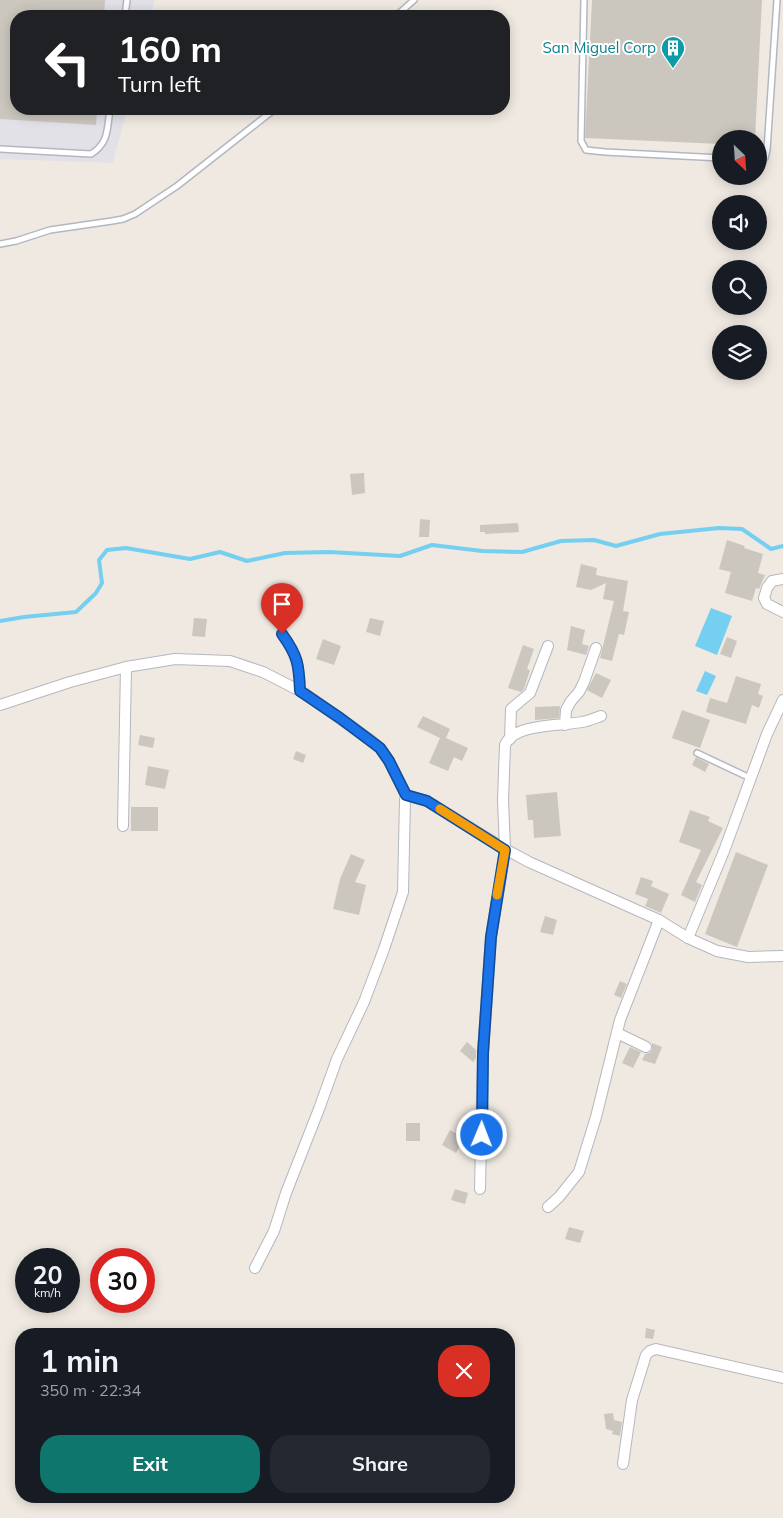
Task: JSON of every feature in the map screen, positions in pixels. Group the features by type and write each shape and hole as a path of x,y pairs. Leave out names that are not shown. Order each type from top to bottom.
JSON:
{"street":[{"path":"783,579 772,581 767,588 764,598 767,604 783,612"},
{"path":"510,738 511,709 530,693 548,646"},
{"path":"565,725 566,710 570,701 579,692 584,682 596,648"},
{"path":"0,705 70,682 126,667 175,659 230,661 263,672 300,691 380,748 389,761 406,795 403,892 364,1002 337,1059 286,1193 274,1231 255,1268"},
{"path":"123,826 126,667"},
{"path":"688,938 724,851 770,727 783,700"},
{"path":"480,1189 483,1053 491,937 505,850 503,800 506,741 534,727 565,725 601,716"},
{"path":"406,795 427,801 505,850 562,878 659,920 688,938 717,951 748,957 783,956"},
{"path":"548,1207 559,1197 579,1172 596,1118 620,1020 659,920"},
{"path":"617,1033 646,1047"},
{"path":"623,1464 632,1400 642,1363 650,1352 656,1349 783,1378"}],"lane":[{"path":"403,10 414,0"},
{"path":"584,0 580,141 584,148 586,150 605,152 712,158"},
{"path":"768,135 777,0"},
{"path":"0,149 91,154 105,142 109,115"},
{"path":"0,244 50,230 112,221 135,214 177,186 267,115"},
{"path":"281,627 282,634 296,656 299,668 300,691"},
{"path":"697,753 751,778"}],"shaded area":[{"path":"0,0 155,0 152,10 10,10 10,115 125,115 113,163 0,159"}],"water":[{"path":"711,608 732,616 717,655 695,646"},
{"path":"705,671 716,676 707,695 696,691"}],"building":[{"path":"0,0 105,0 104,10 10,10 10,115 97,115 96,125 0,119"},
{"name":"San Miguel Corp","path":"592,0 762,0 755,130 712,130 712,144 585,138"},
{"path":"364,473 365,493 352,495 350,474"},
{"path":"420,519 430,520 429,537 419,537"},
{"path":"518,523 519,532 485,534 485,532 480,532 480,525"},
{"path":"727,540 763,554 758,573 765,575 759,589 756,588 752,601 725,593 731,572 719,569"},
{"path":"581,564 597,568 596,575 628,581 623,611 629,612 624,635 619,634 612,661 600,658 614,601 603,599 606,583 591,590 576,587"},
{"path":"194,618 207,619 205,637 192,636"},
{"path":"370,618 384,621 380,636 366,632"},
{"path":"571,626 585,630 582,644 589,646 586,655 567,650"},
{"path":"727,637 737,641 731,658 720,654"},
{"path":"323,639 341,646 334,665 316,659"},
{"path":"523,645 534,649 527,669 530,670 524,689 521,692 508,688"},
{"path":"596,673 611,680 602,698 587,690"},
{"path":"736,676 761,684 758,694 763,696 759,708 752,705 746,724 706,712 710,698 727,703"},
{"path":"560,706 559,718 535,720 535,707"},
{"path":"682,710 710,720 700,748 672,738"},
{"path":"423,716 450,729 446,738 468,748 462,761 454,757 448,771 429,763 440,738 417,727"},
{"path":"140,735 155,738 153,748 138,745"},
{"path":"296,751 306,755 303,763 293,759"},
{"path":"696,757 709,764 705,772 692,765"},
{"path":"148,766 169,770 165,789 145,785"},
{"path":"557,792 561,836 534,838 533,820 528,820 526,795"},
{"path":"131,807 158,807 158,831 131,831"},
{"path":"690,810 710,817 708,821 723,828 696,882 702,885 695,902 681,895 701,850 679,842"},
{"path":"736,852 768,865 737,947 705,934"},
{"path":"351,854 365,860 355,882 366,885 359,915 333,909 340,879"},
{"path":"641,877 653,881 651,886 669,894 661,913 645,906 648,899 635,894"},
{"path":"545,916 557,920 553,935 540,932"},
{"path":"620,981 627,984 621,998 614,995"},
{"path":"467,1042 476,1050 476,1058 473,1062 460,1051"},
{"path":"652,1043 662,1047 655,1064 642,1060 645,1054 652,1050"},
{"path":"630,1047 641,1052 633,1068 622,1063"},
{"path":"406,1123 420,1123 420,1141 406,1141"},
{"path":"450,1130 464,1138 456,1153 442,1145"},
{"path":"455,1189 468,1193 465,1204 451,1200"},
{"path":"569,1227 584,1231 580,1243 565,1239"},
{"path":"646,1328 655,1330 653,1339 645,1338"},
{"path":"613,1413 614,1420 622,1422 620,1436 612,1434 613,1431 606,1429 604,1414"}],"waterway":[{"path":"0,621 76,612 96,593 102,583 99,560 107,550 126,548 190,559 220,552 247,561 285,553 329,552 400,556 432,545 482,551 522,552 561,541 594,540 616,546 660,534 719,528 742,529 771,549 783,546"}],"slow traffic":[{"path":"440,809 505,850 497,895"}],"place":[{"name":"San Miguel Corp","path":"673,69"}],"route":[{"path":"282,634 296,656 299,668 300,691 380,748 389,761 406,795 427,801 505,850 491,937 483,1053 482,1135"}]}
